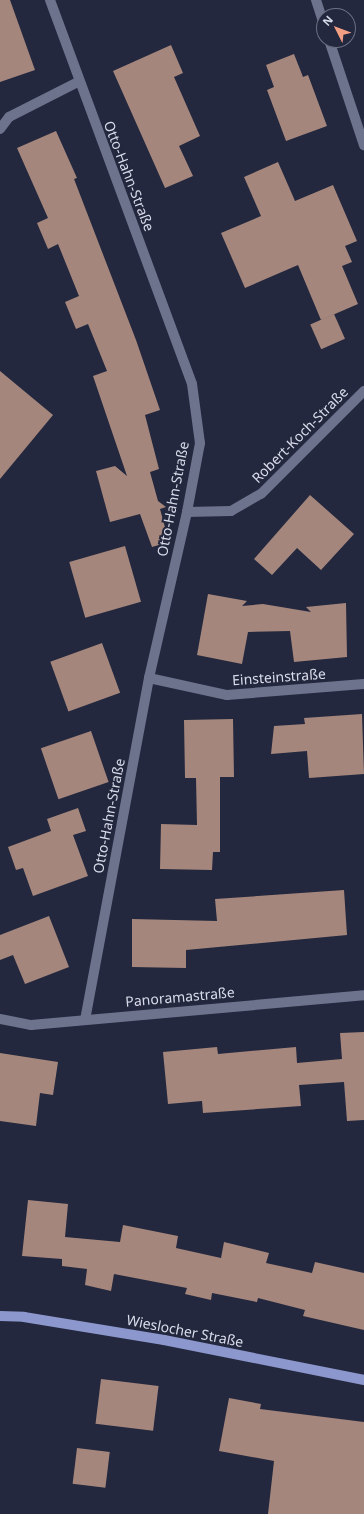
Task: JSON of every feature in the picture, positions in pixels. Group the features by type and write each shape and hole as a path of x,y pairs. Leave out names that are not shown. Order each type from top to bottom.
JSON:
{"main road":[{"name":"Wieslocher Straße","path":"0,1316 24,1317 164,1340 364,1380"}],"street":[{"name":"Otto-Hahn-Straße","path":"50,0 78,82 192,384 200,443 187,512 149,678 85,1020"},
{"path":"332,48 364,145"},
{"path":"0,129 9,117 78,82"},
{"name":"Robert-Koch-Straße","path":"187,512 231,511 261,494 364,391"},
{"name":"Einsteinstraße","path":"149,678 227,695 364,684"},
{"name":"Panoramastraße","path":"0,1019 31,1025 364,995"}],"building":[{"path":"0,0 10,0 35,70 0,82"},
{"path":"171,45 183,73 174,77 200,136 179,146 193,176 165,188 113,71"},
{"path":"294,54 303,77 308,75 327,126 286,141 267,90 274,87 266,65"},
{"path":"56,131 77,178 74,179 136,340 160,410 145,415 159,469 150,472 158,501 166,507 160,509 169,542 152,547 140,514 110,522 96,471 115,466 127,476 93,376 107,371 88,324 76,329 65,302 79,296 58,244 48,249 37,223 48,218 17,148"},
{"path":"278,162 295,201 333,185 357,241 345,246 352,262 342,266 358,304 321,320 298,265 245,288 221,233 261,216 244,177"},
{"path":"334,314 345,339 321,349 310,325"},
{"path":"0,371 53,415 0,479"},
{"path":"310,495 354,534 321,570 297,548 272,575 254,559"},
{"path":"125,546 141,602 85,618 69,562"},
{"path":"208,594 247,601 242,606 263,604 311,612 306,607 346,603 347,657 294,662 290,631 248,632 242,664 197,655"},
{"path":"102,643 120,693 68,712 50,662"},
{"path":"362,714 364,774 309,778 307,751 271,754 274,726 305,724 304,718"},
{"path":"233,719 234,777 220,777 220,852 213,852 212,870 160,869 161,824 197,825 196,778 185,778 184,720"},
{"path":"91,731 109,782 58,799 41,748"},
{"path":"78,808 86,831 73,835 88,876 33,896 23,868 16,870 8,847 51,831 47,819"},
{"path":"344,890 347,935 186,950 186,968 132,967 132,919 217,921 215,899"},
{"path":"49,916 69,967 25,984 13,955 0,960 0,935"},
{"path":"364,1032 364,1120 347,1121 344,1082 299,1085 301,1106 203,1113 202,1101 168,1104 163,1052 217,1047 218,1054 296,1047 297,1063 342,1059 340,1033"},
{"path":"0,1053 58,1062 53,1095 40,1093 36,1126 0,1121"},
{"path":"28,1200 68,1204 65,1237 120,1242 123,1225 178,1236 176,1248 221,1258 224,1242 269,1253 266,1263 312,1273 315,1262 364,1273 364,1330 303,1316 305,1310 258,1298 257,1302 212,1293 211,1300 185,1294 187,1288 114,1274 111,1291 85,1285 87,1269 62,1266 62,1259 22,1256"},
{"path":"101,1379 159,1386 153,1431 96,1424"},
{"path":"229,1398 261,1404 260,1409 364,1422 364,1514 268,1514 274,1461 219,1451"},
{"path":"77,1448 110,1452 105,1488 73,1484"}]}
